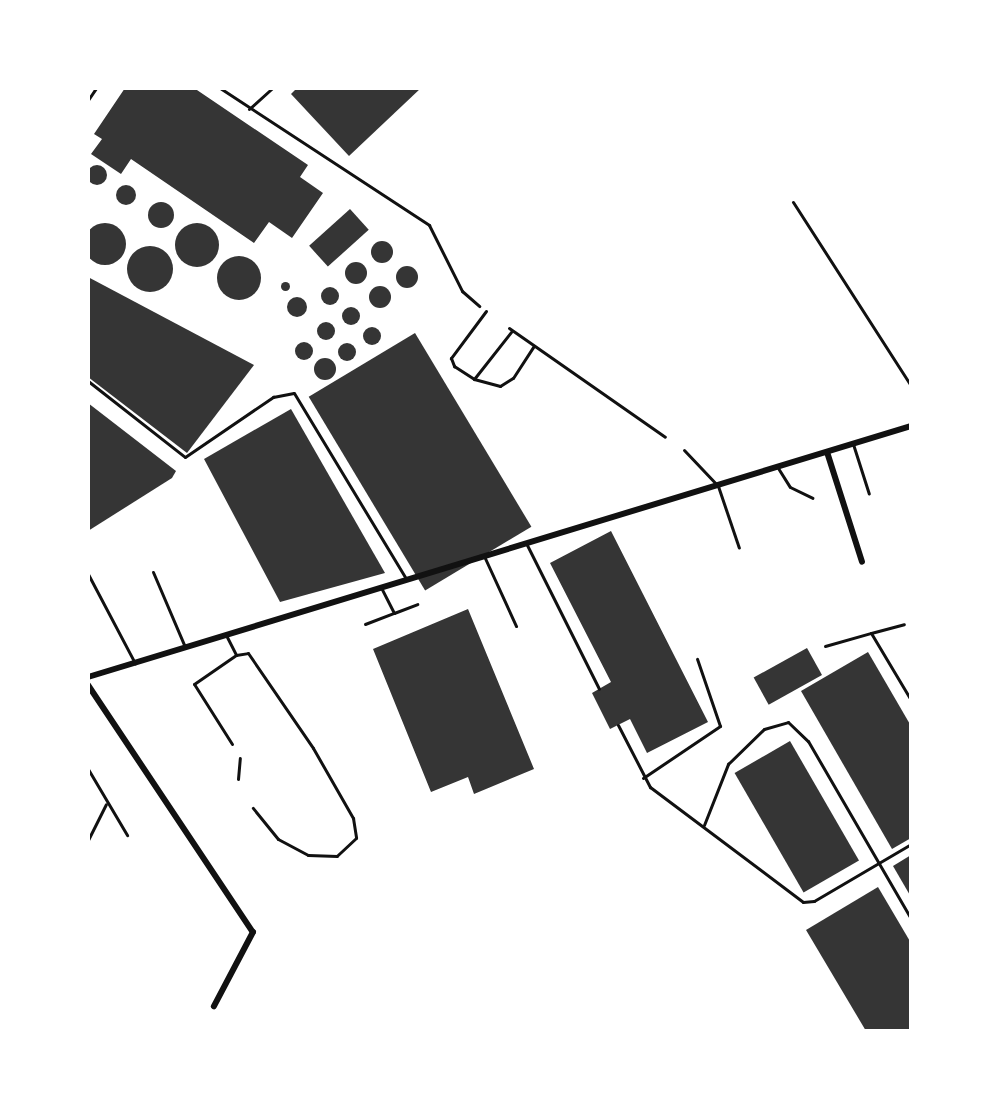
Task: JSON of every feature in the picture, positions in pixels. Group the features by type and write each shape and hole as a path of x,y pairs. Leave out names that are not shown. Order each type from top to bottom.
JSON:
{"street":[{"path":"88,677 911,426"},
{"path":"827,452 862,562"},
{"path":"88,685 253,932 214,1006"}],"lane":[{"path":"88,100 96,88"},
{"path":"220,88 429,225 462,291 479,306"},
{"path":"249,109 272,88"},
{"path":"793,202 911,386"},
{"path":"486,311 450,362 474,379 507,383 534,346"},
{"path":"474,379 510,329 665,437"},
{"path":"88,381 185,457 273,397 294,393 406,579"},
{"path":"853,444 869,494"},
{"path":"684,450 718,486 739,548"},
{"path":"778,468 790,487 813,498"},
{"path":"526,543 599,689"},
{"path":"484,556 516,626"},
{"path":"153,572 185,647"},
{"path":"88,574 135,663"},
{"path":"381,587 394,613"},
{"path":"365,624 417,604"},
{"path":"825,646 904,624"},
{"path":"225,633 236,655"},
{"path":"871,633 911,700"},
{"path":"232,744 194,684 236,655 252,656 313,748 353,818 356,838 337,856 308,855 278,839 253,808"},
{"path":"643,778 720,726 697,659"},
{"path":"703,826 728,764 764,729 788,722 808,741 911,919"},
{"path":"618,725 643,778 803,902 814,901 911,844"},
{"path":"238,779 240,758"},
{"path":"88,769 127,835"},
{"path":"88,840 106,804"}],"building":[{"path":"125,88 194,88 308,165 300,177 323,193 292,238 269,222 254,243 131,159 121,174 91,154 102,139 94,134"},
{"path":"297,88 421,88 349,156 291,94"},
{"path":"97,165 104,168 107,175 104,182 97,185 90,182 87,175 90,168"},
{"path":"126,185 133,188 136,195 133,202 126,205 119,202 116,195 119,188"},
{"path":"161,202 170,206 174,215 170,224 161,228 152,224 148,215 152,206"},
{"path":"350,209 369,230 328,267 309,246"},
{"path":"105,223 120,229 126,244 120,259 105,265 90,259 84,244 90,229"},
{"path":"197,223 212,230 219,245 212,260 197,267 182,260 175,245 182,230"},
{"path":"382,241 390,244 393,252 390,260 382,263 374,260 371,252 374,244"},
{"path":"150,246 166,253 173,269 166,285 150,292 134,285 127,269 134,253"},
{"path":"239,256 254,263 261,278 254,293 239,300 224,293 217,278 224,263"},
{"path":"356,262 364,265 367,273 364,281 356,284 348,281 345,273 348,265"},
{"path":"407,266 415,269 418,277 415,285 407,288 399,285 396,277 399,269"},
{"path":"88,277 254,365 187,453 88,377"},
{"path":"285,282 289,286 285,290 281,286"},
{"path":"380,286 388,289 391,297 388,305 380,308 372,305 369,297 372,289"},
{"path":"330,287 339,296 330,305 321,296"},
{"path":"297,297 304,300 307,307 304,314 297,317 290,314 287,307 290,300"},
{"path":"351,307 360,316 351,325 342,316"},
{"path":"326,322 335,331 326,340 317,331"},
{"path":"372,327 381,336 372,345 363,336"},
{"path":"415,333 531,527 425,591 309,397"},
{"path":"304,342 313,351 304,360 295,351"},
{"path":"347,343 356,352 347,361 338,352"},
{"path":"325,358 333,361 336,369 333,377 325,380 317,377 314,369 317,361"},
{"path":"88,403 176,471 172,478 88,531"},
{"path":"291,409 385,573 280,602 204,459"},
{"path":"611,531 708,722 647,753 630,719 610,729 592,693 611,682 550,563"},
{"path":"468,609 534,769 474,794 468,777 431,792 373,649"},
{"path":"807,648 822,675 769,705 754,678"},
{"path":"868,652 911,726 911,838 892,849 801,691"},
{"path":"790,741 859,861 804,893 735,773"},
{"path":"911,855 911,897 893,866"},
{"path":"878,887 911,943 911,1031 866,1031 806,930"}]}
